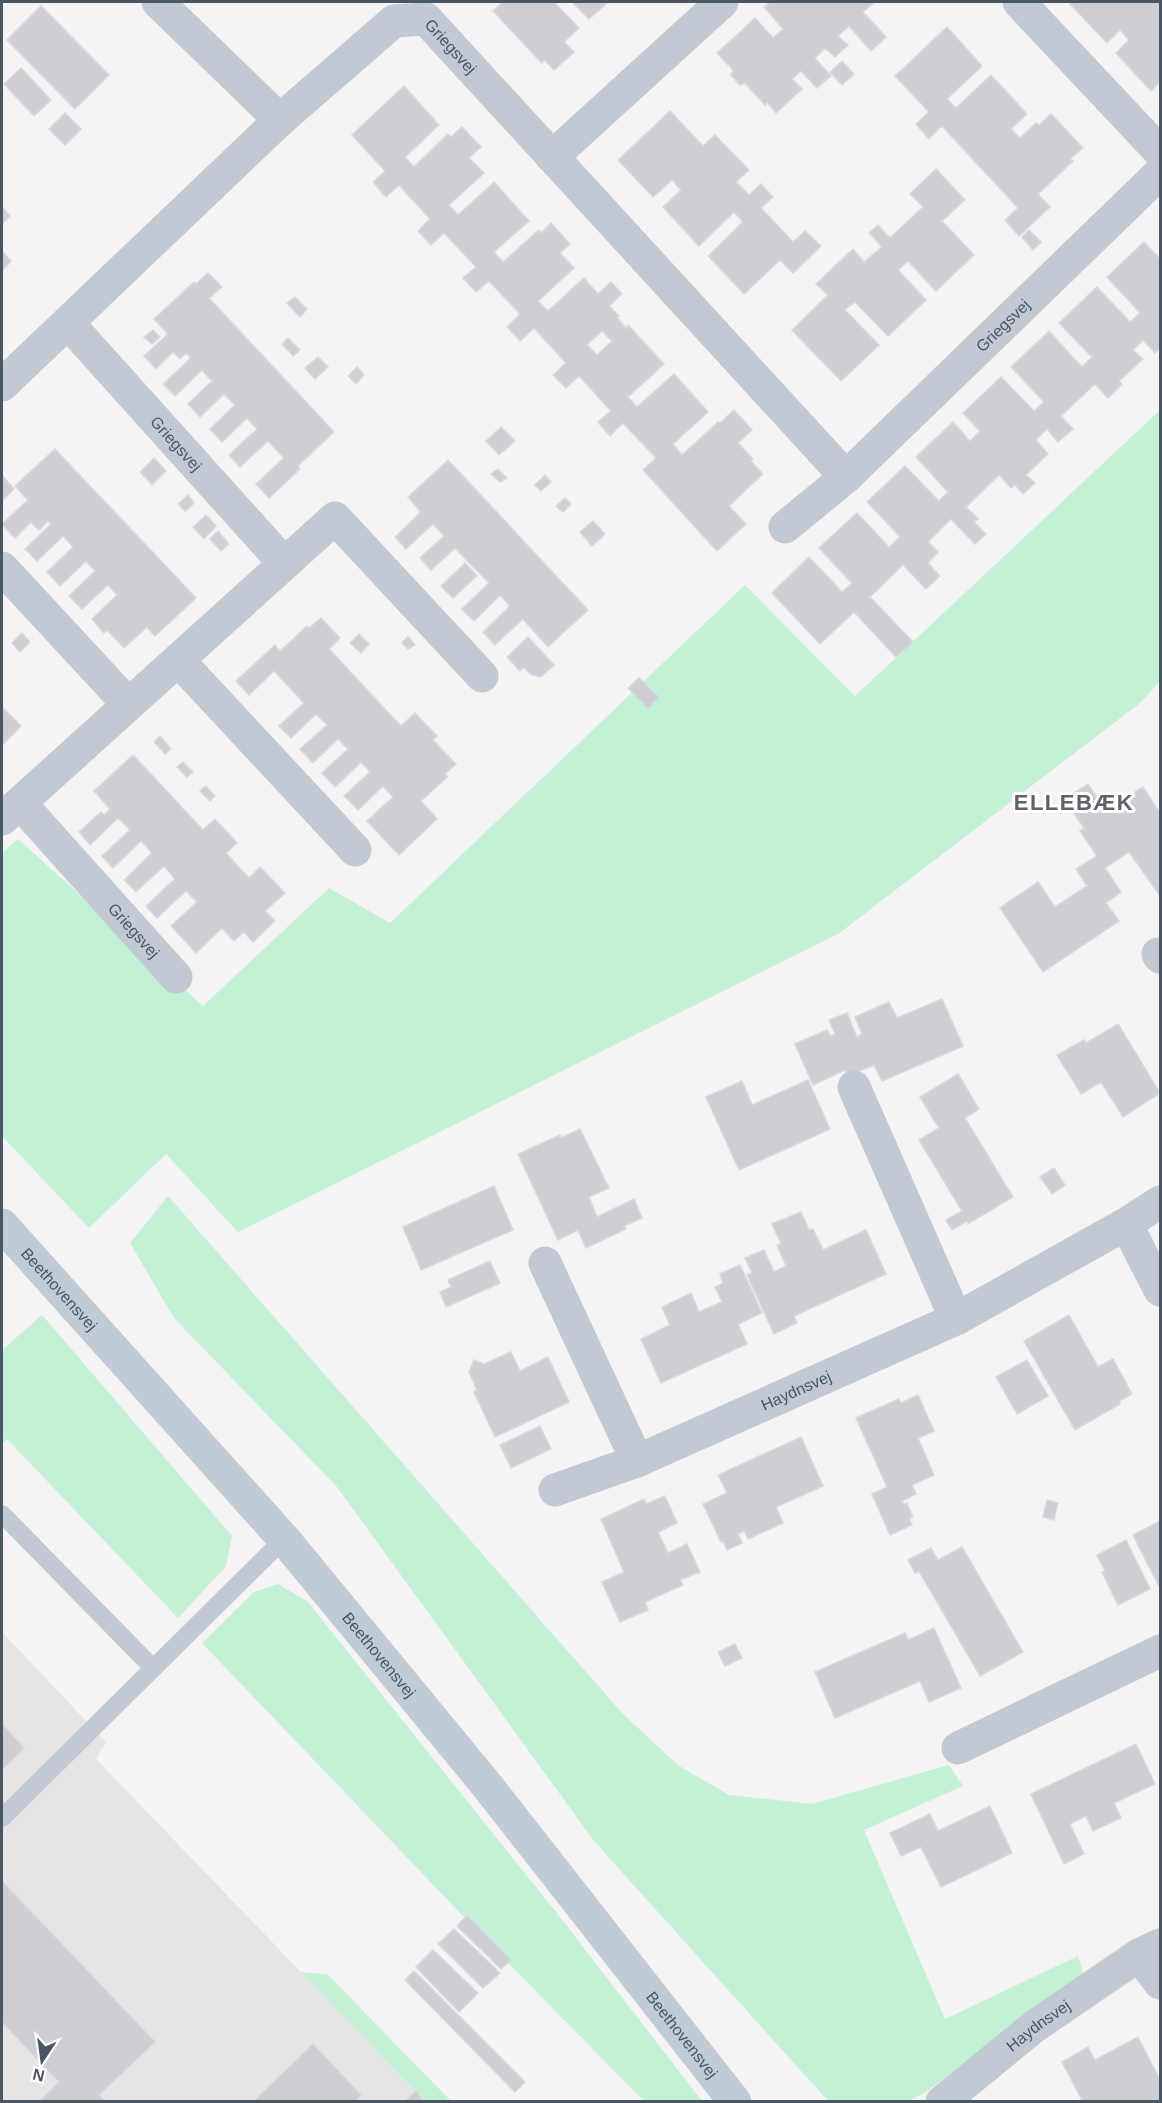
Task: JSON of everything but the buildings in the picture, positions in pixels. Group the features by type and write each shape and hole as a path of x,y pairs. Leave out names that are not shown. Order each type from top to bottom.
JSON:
{"street":[{"path":"158,2 280,120"},
{"path":"552,157 722,2"},
{"path":"1018,2 1161,152"},
{"name":"Griegsvej","path":"2,385 280,120 394,21 426,19 846,477"},
{"name":"Griegsvej","path":"785,527 846,477 1161,173"},
{"name":"Griegsvej","path":"68,323 284,564"},
{"name":"Griegsvej","path":"176,976 11,811 335,518 482,676"},
{"path":"2,568 128,704"},
{"path":"178,660 355,850"},
{"path":"854,1087 956,1319"},
{"name":"Haydnsvej","path":"555,1490 637,1461 956,1319 1161,1202"},
{"path":"1126,1224 1161,1290"},
{"name":"Beethovensvej","path":"2,1225 284,1539 485,1783 735,2102"},
{"path":"546,1263 637,1461"},
{"path":"958,1748 1161,1651"},
{"name":"Haydnsvej","path":"942,2102 1035,2026 1150,1950 1161,1983"}],"lane":[{"path":"2,1514 153,1668"},
{"path":"2,1818 284,1539"}],"shaded area":[{"path":"2,1632 106,1742 96,1759 425,2101 2,2101"}],"green space":[{"path":"1160,410 1160,681 1140,703 838,934 238,1232 166,1154 89,1228 2,1136 2,853 18,839 203,1006 329,888 390,923 745,585 855,696"},
{"path":"168,1196 622,1713 679,1766 729,1795 812,1804 949,1765 963,1786 864,1830 945,2019 1078,1956 1084,1975 926,2092 908,2101 828,2101 594,1841 337,1487 174,1318 130,1243"},
{"path":"42,1315 232,1536 226,1566 178,1618 7,1439 2,1444 2,1350"},
{"path":"278,1584 307,1601 563,1921 702,2101 644,2101 507,1962 202,1643 254,1592"},
{"path":"301,1972 327,1974 451,2101 425,2101"}],"district":[{"name":"ELLEBÆK","path":"1074,802"}]}
